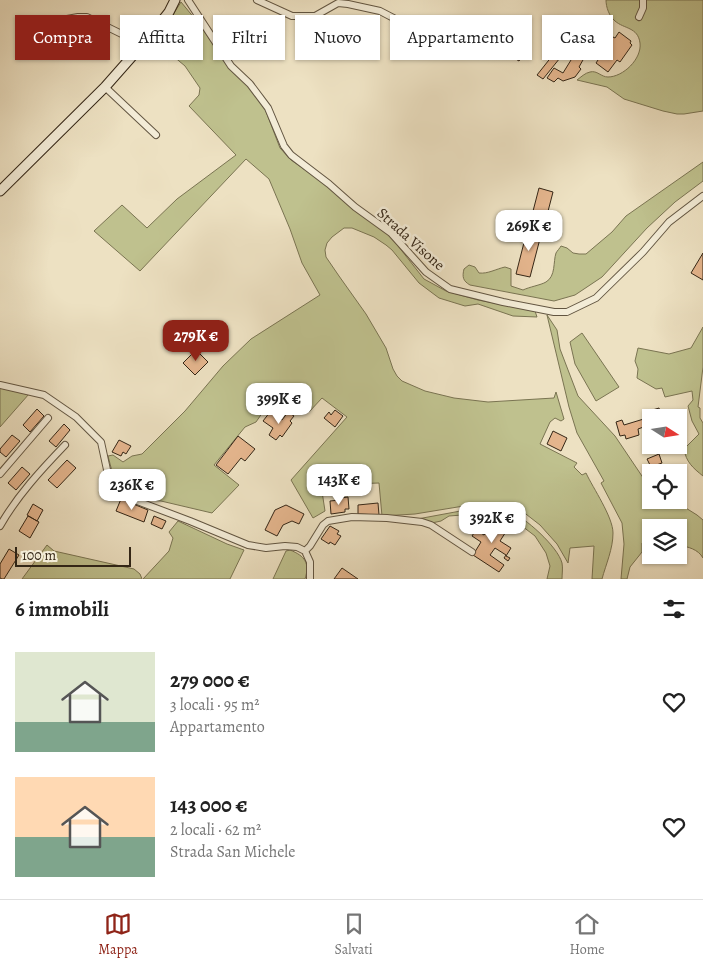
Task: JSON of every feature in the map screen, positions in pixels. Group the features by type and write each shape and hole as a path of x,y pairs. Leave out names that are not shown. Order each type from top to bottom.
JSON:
{"street":[{"path":"167,15 175,0"},
{"name":"Strada Visone","path":"188,0 231,66 250,84 268,108 284,146 290,155 391,233 426,272 450,289 503,302 554,312 567,312 596,298 643,252 669,222 703,196"},
{"path":"257,0 292,16 315,16 338,3 380,11 390,16"},
{"path":"639,17 643,8 643,0"},
{"path":"0,191 105,87 128,60"},
{"path":"105,87 156,135"},
{"path":"0,385 44,396 76,417 101,442 109,478 117,489 137,502 248,545 266,548 297,546 305,551 310,562 310,579"},
{"path":"0,474 48,418"},
{"path":"0,526 9,510 42,469 65,445"},
{"path":"305,551 323,525 328,521 352,517 422,522 432,525 472,552"}],"green space":[{"path":"606,0 703,0 703,111 677,114 663,111 624,99 607,87 577,80 586,73 592,72 608,77 620,74 635,61 638,55 640,43 637,34 613,19 613,15 610,15"},
{"path":"181,2 192,15 173,15"},
{"path":"203,29 213,44 213,60 224,60 229,68 246,83 265,109 280,148 291,160 331,188 391,237 424,279 446,291 478,300 535,311 537,317 513,316 478,304 465,306 439,298 419,283 386,245 374,237 352,228 344,228 327,243 326,257 366,314 386,348 393,369 402,381 425,391 454,398 488,402 554,398 556,392 564,419 561,421 555,418 550,422 540,444 577,463 574,467 582,475 586,473 610,519 613,539 602,579 592,579 594,546 570,548 568,563 557,544 540,525 522,511 504,504 482,503 415,514 382,516 379,483 321,485 325,511 313,518 291,480 347,417 322,398 309,412 304,407 304,397 299,389 287,389 276,393 256,422 245,427 214,465 239,485 212,513 161,501 147,500 125,489 114,479 108,456 113,455 123,462 132,456 142,454 185,411 223,366 251,339 320,295 302,263 269,179 246,159 140,271 94,231 122,205 147,228 177,199 236,155 189,106 199,95 200,88 185,66 178,60 203,60"},
{"path":"703,162 703,181 675,202 647,228 602,277 575,295 554,301 470,285 464,280 464,269 469,265 475,267 479,273 505,267 511,269 511,286 523,290 544,283 551,276 556,253 561,246 573,253 586,254 612,232 626,216"},
{"path":"547,315 557,330 560,349 578,396 615,436 642,476 642,509 687,509 697,515 703,520 703,558 696,550 687,547 687,519 642,519 642,552 630,567 627,579 621,579 624,544 622,523 601,483 604,481 577,433"},
{"path":"703,327 703,367 698,407 700,408 700,418 703,423 703,476 690,464 685,454 688,454 688,445 699,434 692,421 688,406 693,400 692,391 665,397 662,388 656,389 637,378 638,369 635,361 638,348 669,354 691,348"},
{"path":"582,333 619,387 596,401 575,364 570,342"},
{"path":"0,388 29,394 0,427"},
{"path":"482,507 499,508 516,514 540,533 559,556 562,563 562,579 547,579 550,566 546,553 535,536 518,523 502,515 489,513 449,516 441,521 432,523 412,520"},
{"path":"178,521 244,550 230,579 143,579 169,551 173,538 169,532"},
{"path":"47,545 54,551 134,569 140,574 142,579 22,579"},
{"path":"290,550 305,561 307,569 305,579 273,579 286,551"}],"shaded area":[{"path":"292,396 295,398 295,413 286,410 279,414 273,411 272,408 275,402 289,401"}],"building":[{"path":"619,32 631,41 632,45 620,62 617,60 608,72 596,63 598,60 613,60 613,37 615,38"},
{"path":"549,60 558,60 543,79 537,75"},
{"path":"571,60 583,60 579,67 581,69 575,77 563,81 558,78 554,82 547,78 554,68 563,73"},
{"path":"539,188 553,192 546,219 532,215"},
{"path":"528,227 542,231 530,277 516,274"},
{"path":"703,253 703,280 691,273"},
{"path":"196,350 208,362 195,375 183,363"},
{"path":"37,409 44,416 30,432 23,425"},
{"path":"335,410 343,416 335,427 324,418 329,412 331,415"},
{"path":"270,412 282,420 288,412 294,416 290,421 292,423 282,437 280,435 276,440 269,435 273,428 263,421"},
{"path":"622,420 624,425 642,420 642,428 638,429 639,435 626,439 625,435 620,436 616,422"},
{"path":"64,424 70,430 56,447 49,441"},
{"path":"553,431 567,438 561,451 547,444"},
{"path":"12,435 20,441 6,457 0,452 0,449"},
{"path":"238,436 255,449 245,461 241,458 228,474 216,465"},
{"path":"119,440 131,446 126,454 123,452 121,456 112,452"},
{"path":"659,454 662,463 650,464 647,459"},
{"path":"67,460 76,468 57,488 48,480"},
{"path":"22,467 30,474 16,490 8,483"},
{"path":"348,497 349,509 345,509 345,512 331,514 330,501"},
{"path":"121,499 148,510 144,522 116,511"},
{"path":"378,503 379,515 358,514 358,505"},
{"path":"33,504 43,510 37,521 27,515"},
{"path":"286,505 304,514 299,524 292,521 283,525 277,536 265,530 275,510"},
{"path":"28,516 39,522 30,538 19,531"},
{"path":"154,516 166,521 162,529 151,524"},
{"path":"496,518 509,527 500,541 511,548 506,556 510,558 508,561 504,558 506,555 495,548 490,555 504,565 499,572 473,555 481,542 472,536 476,530 484,535 488,524 491,526"},
{"path":"330,526 339,531 337,534 341,536 335,545 321,539"},
{"path":"9,549 19,555 4,579 2,579 0,578 0,564"},
{"path":"342,568 358,579 334,579"}]}
